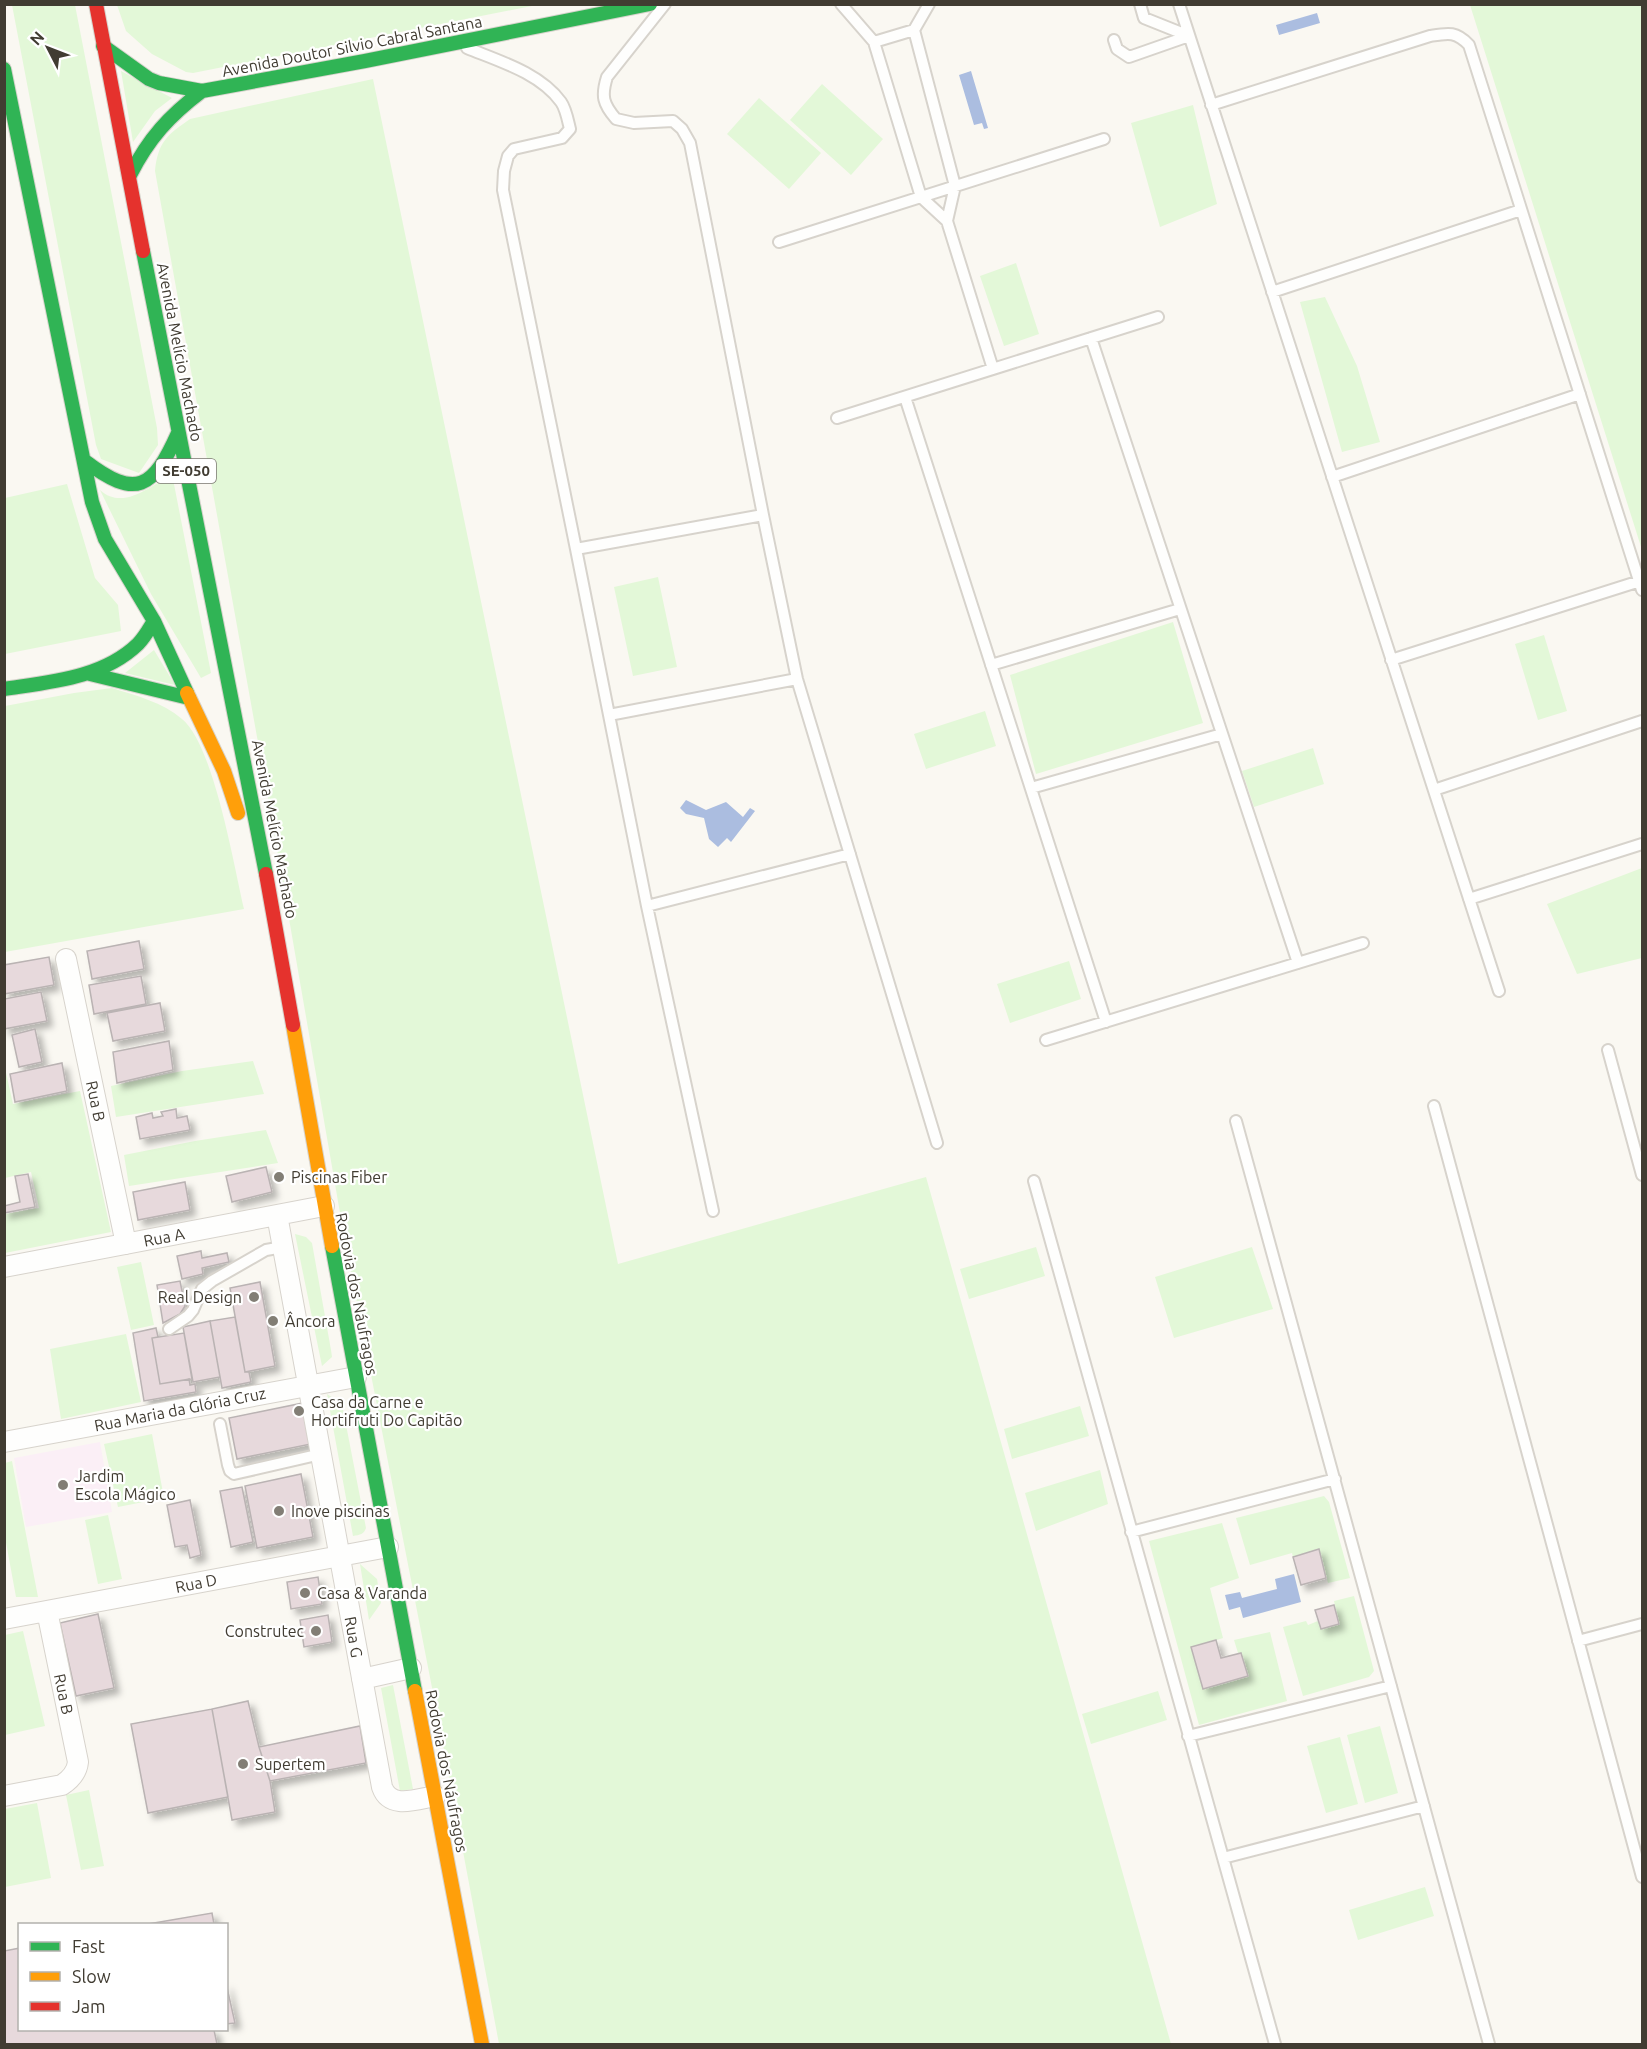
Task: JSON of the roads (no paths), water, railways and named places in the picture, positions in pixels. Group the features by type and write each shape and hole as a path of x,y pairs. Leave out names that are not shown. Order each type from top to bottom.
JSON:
{"main road":[{"name":"Avenida Melício Machado","path":"96,4 178,434 228,674 278,937"},
{"name":"Avenida Doutor Silvio Cabral Santana","path":"103,46 149,79 202,91 455,43 584,11 650,4"},
{"name":"Avenida Melício Machado","path":"4,69 92,502 105,538 154,621 224,771 278,937"},
{"name":"Avenida Doutor Silvio Cabral Santana","path":"130,175 141,152 159,127 202,91"},
{"path":"85,461 112,481 129,484 143,483 161,470 178,434"},
{"path":"4,688 90,674 132,650 154,621"},
{"path":"90,674 189,698 204,699"},
{"path":"219,690 224,686 228,674"},
{"name":"Rodovia dos Náufragos","path":"278,937 324,1206 482,2044"}],"street":[{"name":"Rua B","path":"66,959 126,1244"},
{"name":"Rua A","path":"4,1268 324,1206"},
{"name":"Rua G","path":"277,1215 383,1791 398,1802 435,1796"},
{"name":"Rua Maria da Glória Cruz","path":"4,1442 356,1377"},
{"name":"Rua D","path":"4,1619 388,1547"},
{"name":"Rua B","path":"4,1796 62,1785 73,1776 78,1762 46,1611"},
{"path":"362,1679 411,1668"}],"lane":[{"path":"665,4 607,77 603,92 606,108 616,119 634,123 673,121 682,129 690,143 797,679 937,1143"},
{"path":"841,4 874,42 921,197 947,221 993,369"},
{"path":"874,42 914,30 929,4"},
{"path":"1140,4 1144,18 1190,36"},
{"path":"1179,4 1499,991"},
{"path":"914,30 955,186 947,221"},
{"path":"1212,105 1430,36 1449,33 1461,37 1469,45 1641,586 1391,660"},
{"path":"1114,40 1117,49 1129,57 1190,36"},
{"path":"455,43 509,65 542,83 562,103 570,129 562,138 514,149 508,156 503,190 646,906 713,1211"},
{"path":"779,242 1104,139"},
{"path":"1272,292 1521,210"},
{"path":"837,418 1158,317"},
{"path":"1090,338 1298,963"},
{"path":"1332,477 1580,394"},
{"path":"905,397 1106,1022"},
{"path":"576,549 763,515"},
{"path":"991,665 1180,609"},
{"path":"609,715 797,679"},
{"path":"1434,790 1642,721"},
{"path":"1031,788 1222,734"},
{"path":"1469,899 1642,844"},
{"path":"646,906 850,854"},
{"path":"1046,1040 1362,943"},
{"path":"1608,1050 1642,1175"},
{"path":"1434,1106 1642,1877"},
{"path":"1236,1121 1489,2044"},
{"path":"1034,1181 1275,2044"},
{"path":"169,1329 188,1316 202,1289 212,1281 266,1250 283,1247"},
{"path":"220,1424 228,1466 234,1474 321,1455"},
{"path":"1131,1532 1335,1479"},
{"path":"1578,1641 1642,1624"},
{"path":"1188,1736 1391,1686"},
{"path":"1223,1858 1424,1806"}],"water":[{"path":"1317,13 1320,23 1279,35 1276,25"},
{"path":"971,71 988,128 984,129 982,123 974,125 959,75"},
{"path":"686,800 706,810 726,802 743,817 750,808 755,811 731,842 727,838 718,847 709,839 704,818 686,814 680,808"},
{"path":"1294,1574 1301,1602 1243,1618 1240,1607 1229,1610 1225,1595 1240,1592 1242,1598 1277,1589 1275,1579"}],"place":[{"name":"Piscinas Fiber","path":"279,1177"},
{"name":"Real Design","path":"254,1297"},
{"name":"Âncora","path":"273,1321"},
{"name":"Casa da Carne e Hortifruti Do Capitão","path":"299,1411"},
{"name":"Jardim Escola Mágico","path":"63,1485"},
{"name":"Inove piscinas","path":"279,1511"},
{"name":"Casa & Varanda","path":"305,1593"},
{"name":"Construtec","path":"316,1631"},
{"name":"Supertem","path":"243,1764"}]}
